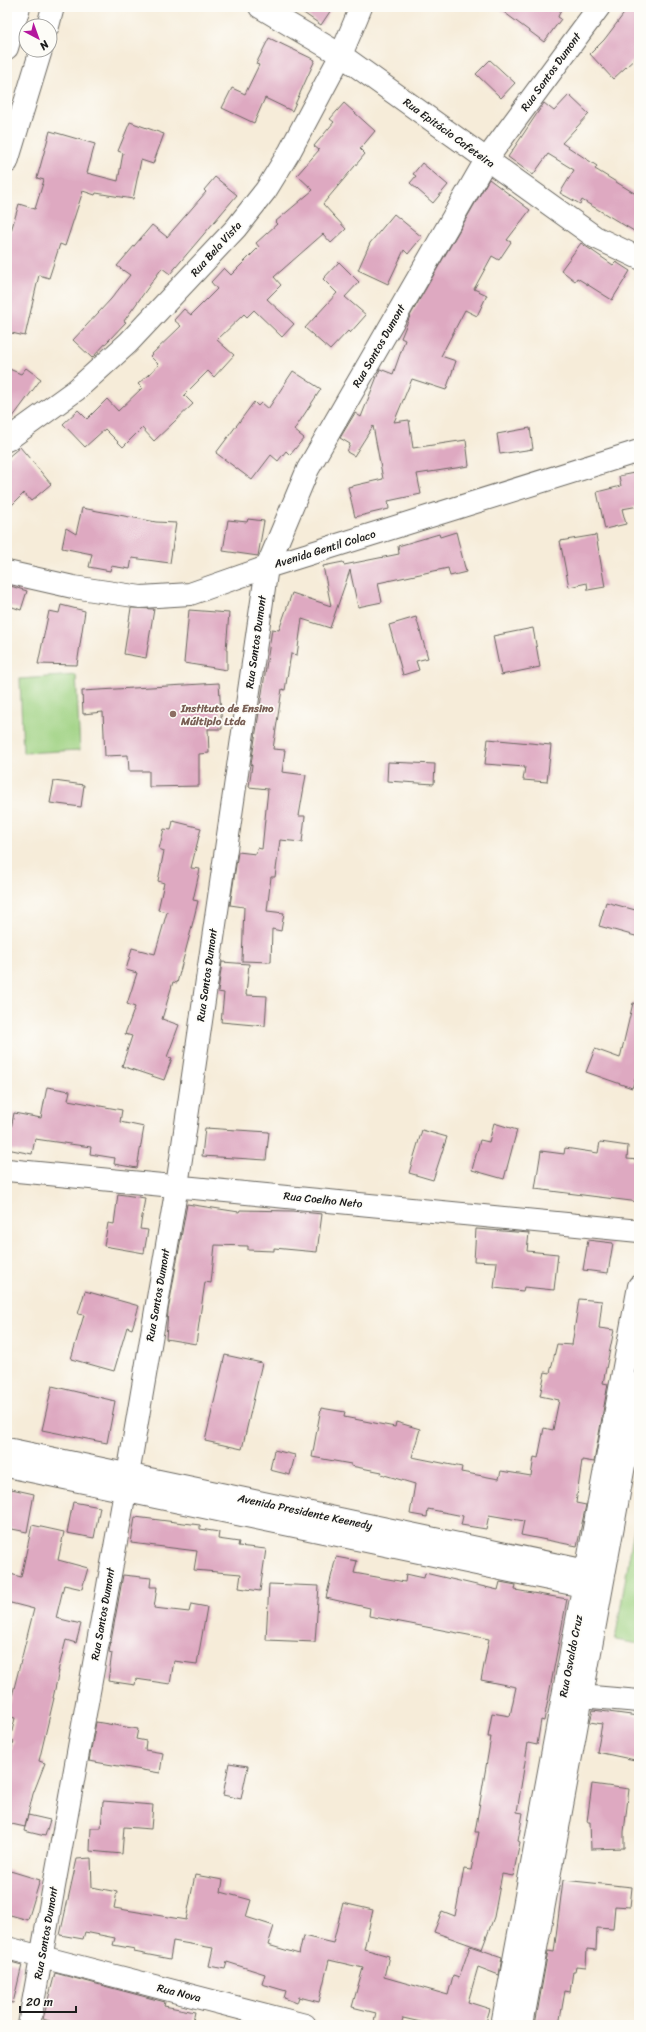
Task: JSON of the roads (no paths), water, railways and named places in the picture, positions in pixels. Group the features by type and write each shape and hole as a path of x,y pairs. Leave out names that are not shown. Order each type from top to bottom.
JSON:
{"street":[{"path":"7,48 19,7"},
{"path":"51,18 54,7"},
{"name":"Rua Epitácio Cafeteira","path":"260,7 341,55 595,237 639,258"},
{"name":"Rua Bela Vista","path":"7,440 76,390 128,344 236,228 266,190 290,151 341,55 361,7"},
{"name":"Rua Santos Dumont","path":"29,2025 126,1483 177,1186 267,567 308,469 486,160 599,7"},
{"path":"7,162 39,58"},
{"name":"Avenida Gentil Colaco","path":"7,572 73,587 141,597 190,594 267,567 639,451"},
{"name":"Rua Coelho Neto","path":"7,1170 639,1231"},
{"name":"Rua Osvaldo Cruz","path":"624,1454 639,1286"},
{"name":"Rua Osvaldo Cruz","path":"522,2025 573,1695 594,1581 624,1454 639,1382"},
{"name":"Avenida Presidente Keenedy","path":"7,1449 126,1483"},
{"name":"Avenida Presidente Keenedy","path":"7,1466 126,1483 594,1581"},
{"path":"573,1695 639,1701"},
{"name":"Rua Osvaldo Cruz","path":"502,2025 573,1695"},
{"name":"Rua Nova","path":"7,1948 305,2025"}],"place":[{"name":"Instituto de Ensino Múltiplo Ltda","path":"173,714"}]}
